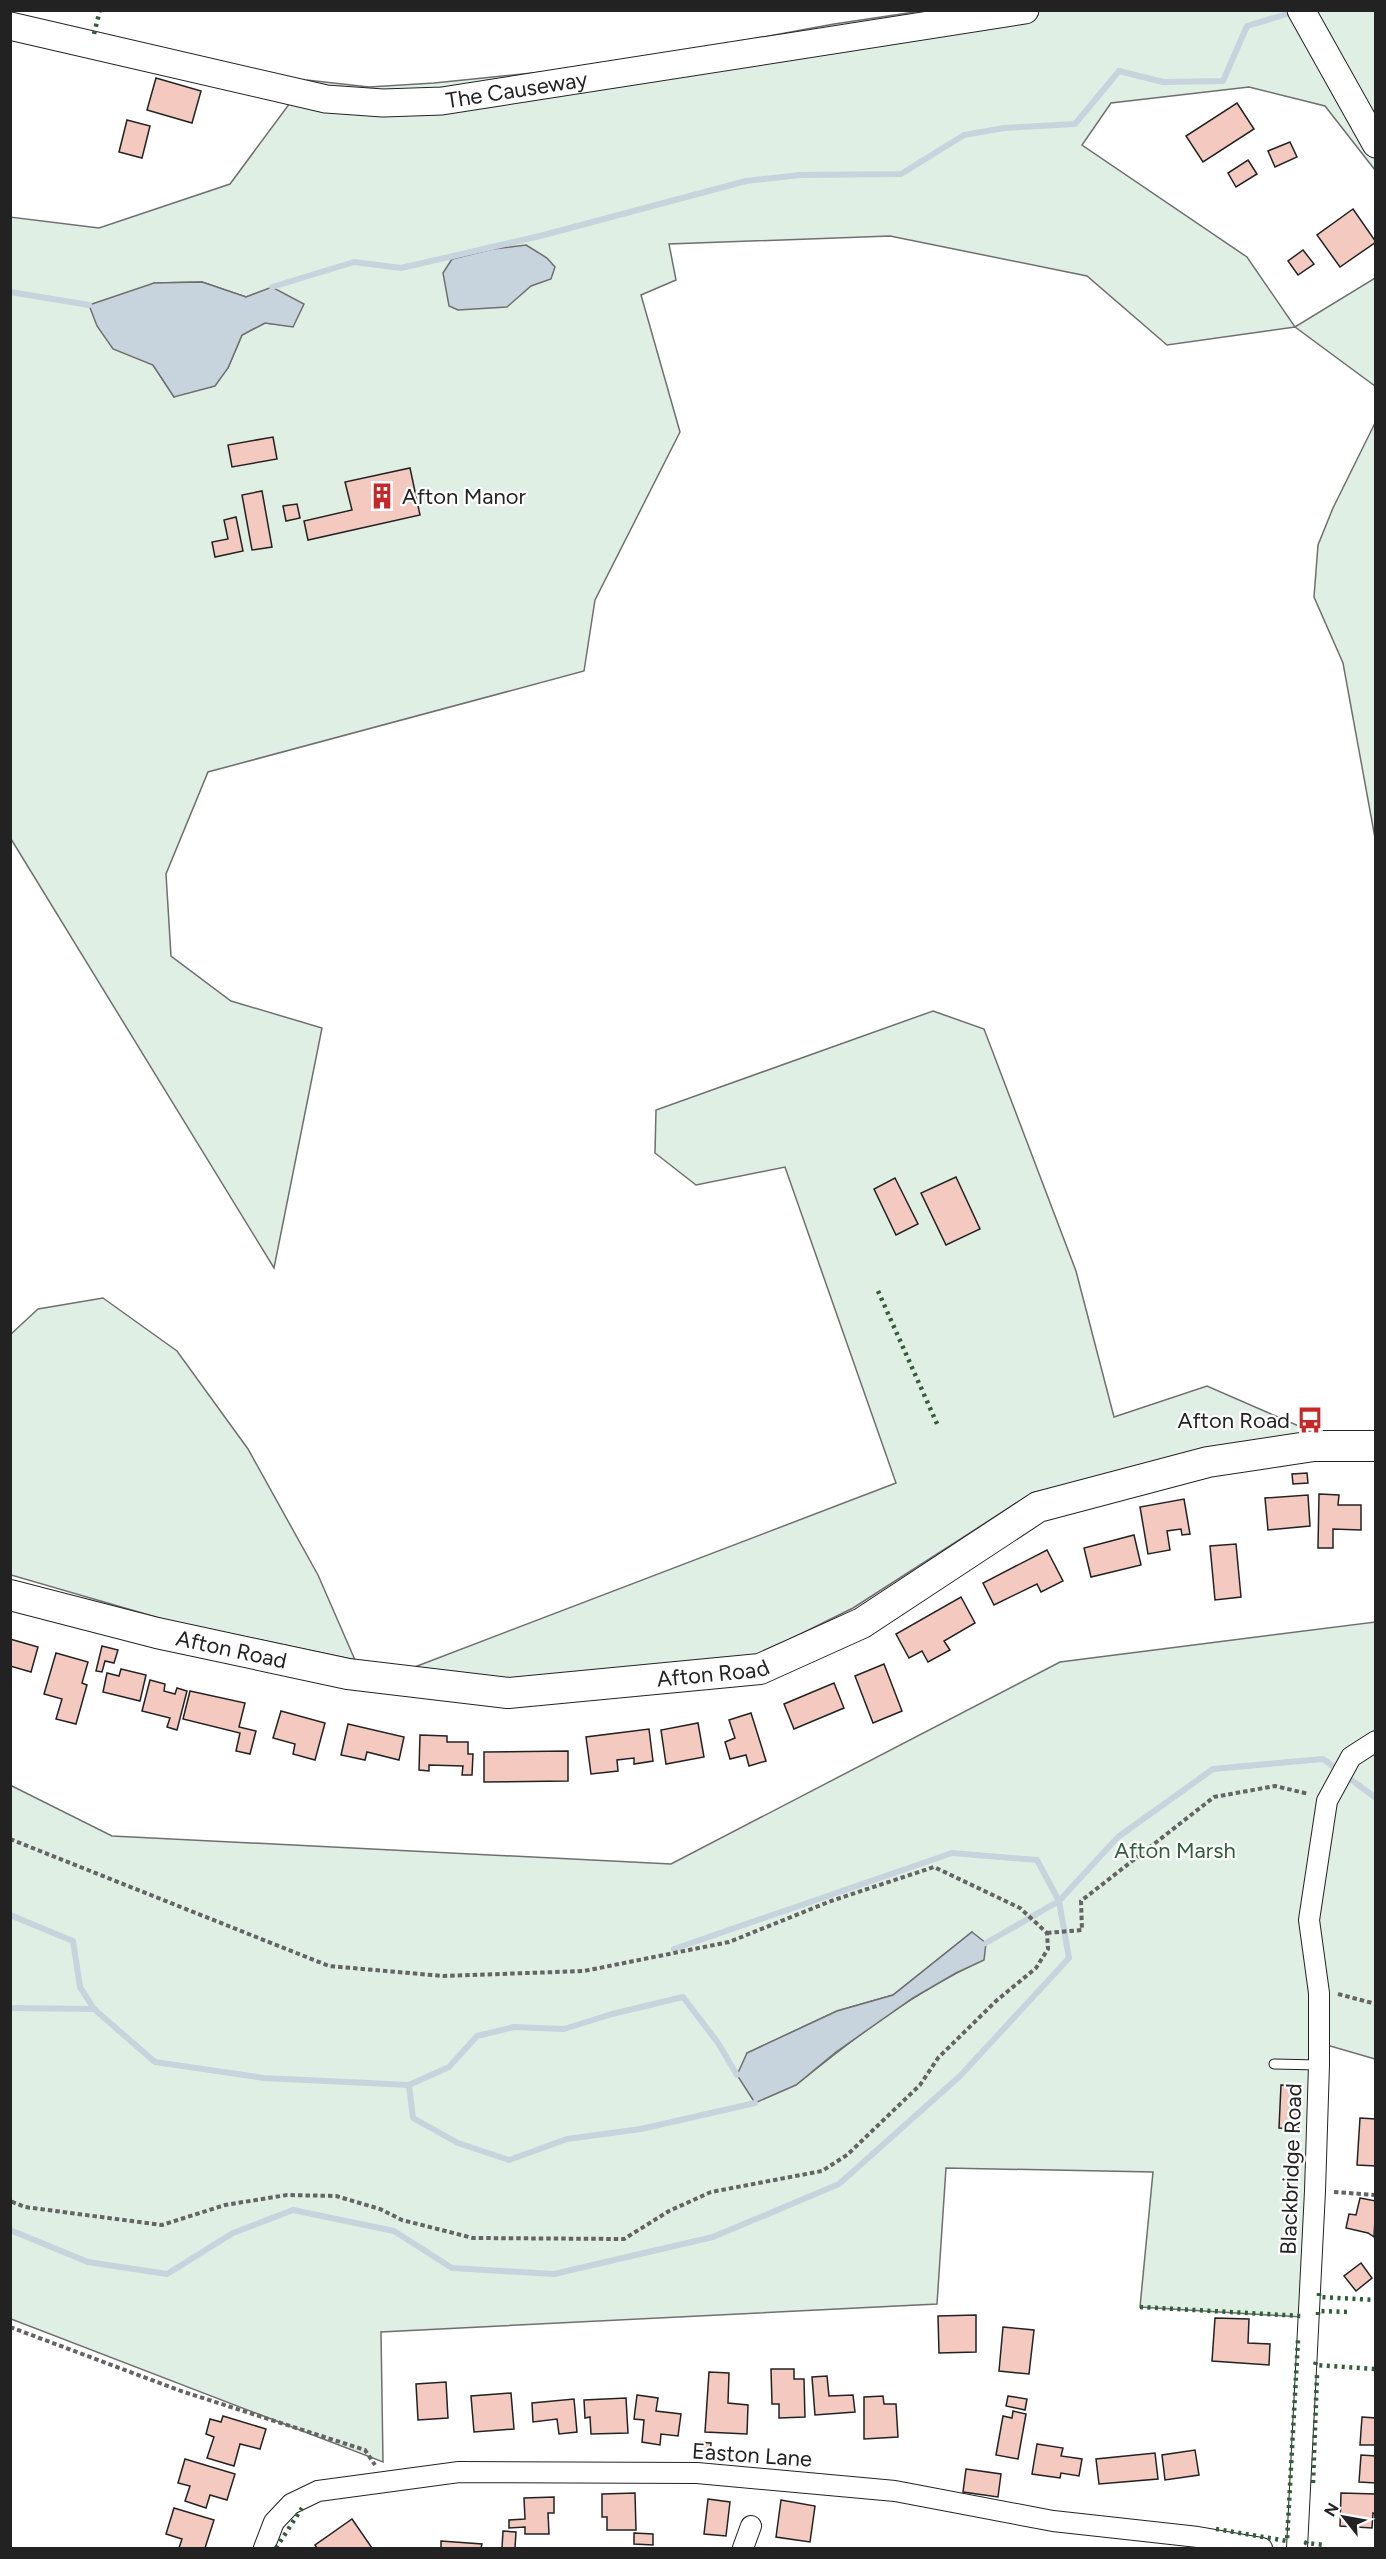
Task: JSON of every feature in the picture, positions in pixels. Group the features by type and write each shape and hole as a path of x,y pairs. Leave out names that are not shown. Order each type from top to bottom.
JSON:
{"main road":[{"name":"Afton Road","path":"10,1595 157,1633 348,1674 508,1693 760,1669 862,1623 1038,1507 1208,1462 1314,1446 1376,1446"}],"street":[{"name":"The Causeway","path":"10,26 326,99 383,103 442,101 1025,10"},
{"path":"1301,10 1376,144"},
{"path":"1328,1797 1351,1757 1376,1741"},
{"name":"Blackbridge Road","path":"1298,2548 1319,2065 1319,1993 1309,1920 1328,1797"},
{"name":"Easton Lane","path":"264,2548 274,2522 291,2504 318,2491 459,2472 696,2473 895,2491 1053,2521 1263,2548"},
{"path":"743,2548 751,2526"}],"lane":[{"path":"1274,2064 1319,2065"}],"path":[{"path":"1047,1933 1082,1930 1081,1901 1214,1797 1275,1786 1328,1797"},
{"path":"10,1839 329,1966 443,1976 584,1971 729,1942 831,1901 934,1867 1020,1908 1047,1933 1048,1949 1036,1968 996,2001 946,2050 920,2085 847,2155 822,2170 711,2192 669,2211 624,2239 473,2238 402,2220 380,2210 336,2196 287,2195 225,2205 162,2225 25,2207 10,2201"},
{"path":"1319,1993 1337,1994 1376,2004"},
{"path":"1315,2191 1376,2195"},
{"path":"10,2327 181,2391 364,2450 387,2483"}],"green space":[{"path":"928,10 1375,11 1375,170 1325,106 1249,87 1111,103 1082,145 1247,257 1295,327 1167,345 1087,276 890,236 669,244 676,280 641,295 680,432 595,600 584,671 208,772 166,874 171,956 231,1001 322,1028 274,1268 11,839 10,217 99,228 230,184 307,80 369,87 434,83 610,65 834,24","holes":["202,282 246,297 272,288 293,326 265,323 242,335 228,368 174,397 153,365 154,283"]},
{"path":"1375,278 1375,386 1295,327"},
{"path":"1375,423 1375,838 1343,663 1314,597 1318,545 1333,508"},
{"path":"933,1011 984,1029 1076,1271 1114,1417 1207,1386 1317,1434 1208,1451 1032,1493 853,1608 752,1658 511,1683 412,1668 896,1483 785,1167 696,1185 655,1153 656,1110"},
{"path":"103,1298 177,1351 248,1449 318,1575 355,1660 166,1620 11,1575 11,1334 38,1309"},
{"name":"Afton Marsh","path":"1375,1622 1375,2059 1313,2041 1302,2317 1140,2307 1153,2172 946,2168 937,2304 381,2332 383,2462 11,2319 10,1785 112,1836 671,1864 1060,1662","holes":["972,1932 983,1960 909,2001 840,2050 796,2085 747,2053 837,2011 893,1995"]}],"shaded area":[{"path":"526,245 547,258 555,267 551,279 531,286 507,307 458,310 449,306 443,273 452,259 493,249"},
{"path":"202,282 246,297 272,287 304,304 293,327 265,323 242,335 228,368 215,386 174,397 153,365 113,349 97,326 89,305 154,283"},
{"path":"972,1932 986,1943 984,1960 913,1998 836,2052 796,2085 755,2103 737,2075 747,2053 837,2011 893,1995"}],"building":[{"path":"156,78 201,91 192,123 147,110"},
{"path":"1237,103 1254,129 1203,162 1186,136"},
{"path":"127,120 150,126 142,158 119,152"},
{"path":"1290,142 1297,157 1275,167 1268,151"},
{"path":"1248,160 1257,174 1236,187 1228,173"},
{"path":"1353,209 1376,242 1340,267 1317,235"},
{"path":"1303,250 1314,264 1298,275 1288,261"},
{"path":"273,437 277,459 232,467 228,445"},
{"name":"Afton Manor","path":"410,468 420,515 308,540 304,521 352,510 345,482"},
{"path":"262,491 272,547 252,550 242,495"},
{"path":"297,504 300,518 286,521 283,506"},
{"path":"236,517 243,551 215,557 212,542 228,539 224,520"},
{"path":"956,1177 980,1229 946,1245 921,1193"},
{"path":"895,1178 918,1224 896,1235 874,1189"},
{"path":"1307,1473 1308,1483 1293,1484 1292,1474"},
{"path":"1319,1494 1339,1495 1338,1505 1361,1505 1361,1530 1333,1529 1333,1548 1318,1548"},
{"path":"1308,1495 1310,1526 1268,1530 1265,1498"},
{"path":"1184,1499 1190,1534 1182,1535 1181,1529 1167,1531 1170,1550 1148,1554 1140,1507"},
{"path":"1134,1535 1141,1565 1091,1577 1084,1548"},
{"path":"1236,1544 1241,1597 1215,1600 1210,1546"},
{"path":"1047,1550 1063,1581 1041,1592 1037,1584 994,1605 983,1583"},
{"path":"961,1597 975,1623 944,1641 950,1650 928,1662 922,1651 909,1658 896,1634"},
{"path":"10,1639 38,1647 31,1672 10,1666"},
{"path":"102,1646 118,1650 114,1663 105,1661 102,1672 96,1671"},
{"path":"56,1653 88,1662 82,1683 87,1685 76,1724 56,1719 62,1699 44,1694"},
{"path":"884,1664 902,1711 873,1723 855,1676"},
{"path":"121,1669 146,1675 140,1701 103,1692 107,1673 119,1676"},
{"path":"150,1680 165,1684 164,1691 175,1694 177,1688 187,1691 177,1730 167,1727 170,1718 142,1711"},
{"path":"834,1683 844,1708 794,1729 784,1704"},
{"path":"190,1691 245,1703 239,1727 256,1731 250,1754 236,1751 240,1733 183,1719"},
{"path":"281,1711 325,1723 315,1760 293,1754 295,1744 273,1738"},
{"path":"751,1713 766,1761 749,1766 746,1755 730,1759 725,1742 735,1738 729,1720"},
{"path":"698,1723 704,1757 666,1764 661,1730"},
{"path":"348,1724 404,1737 399,1760 367,1752 365,1760 341,1755"},
{"path":"649,1729 653,1761 634,1764 634,1758 617,1760 618,1771 591,1774 586,1737"},
{"path":"420,1735 447,1736 447,1742 468,1742 468,1754 473,1754 472,1775 462,1775 463,1766 429,1765 429,1771 419,1770"},
{"path":"568,1751 568,1781 484,1782 484,1752"},
{"path":"1281,2085 1300,2086 1298,2129 1279,2128"},
{"path":"1360,2118 1376,2119 1376,2166 1357,2165"},
{"path":"1360,2198 1376,2201 1374,2237 1368,2233 1346,2228 1349,2214 1356,2215"},
{"path":"1361,2263 1372,2278 1356,2291 1344,2276"},
{"path":"976,2315 976,2352 939,2353 938,2316"},
{"path":"1215,2318 1249,2319 1248,2343 1270,2344 1269,2365 1212,2361"},
{"path":"1003,2327 1034,2330 1029,2374 999,2371"},
{"path":"771,2369 794,2369 794,2379 804,2379 805,2417 779,2418 779,2404 772,2404"},
{"path":"709,2372 729,2373 728,2403 748,2405 747,2434 705,2432"},
{"path":"827,2376 829,2396 853,2395 855,2412 815,2415 812,2377"},
{"path":"446,2382 448,2418 418,2420 416,2384"},
{"path":"511,2393 514,2429 474,2432 471,2396"},
{"path":"637,2395 658,2398 656,2411 681,2414 678,2436 661,2434 660,2445 642,2442 644,2420 634,2419"},
{"path":"883,2396 884,2404 896,2404 898,2437 864,2439 864,2397"},
{"path":"1008,2396 1027,2399 1025,2410 1006,2406"},
{"path":"626,2398 628,2433 591,2434 590,2417 585,2418 584,2400"},
{"path":"574,2399 577,2432 559,2434 557,2419 533,2422 532,2403"},
{"path":"1013,2411 1026,2414 1018,2459 996,2455 1003,2416 1012,2418"},
{"path":"223,2416 266,2429 260,2449 240,2444 234,2466 207,2458 214,2437 206,2434 210,2419 221,2422"},
{"path":"1362,2417 1376,2418 1376,2445 1360,2445"},
{"path":"695,2442 711,2443 710,2459 694,2458"},
{"path":"1037,2444 1063,2448 1061,2456 1082,2459 1079,2476 1061,2473 1060,2478 1032,2474"},
{"path":"1195,2450 1199,2475 1165,2480 1162,2455"},
{"path":"1155,2453 1158,2479 1099,2484 1096,2459"},
{"path":"1361,2455 1376,2456 1376,2483 1359,2482"},
{"path":"185,2459 235,2474 227,2500 210,2495 206,2508 185,2501 190,2486 178,2483"},
{"path":"966,2469 1001,2474 998,2497 963,2492"},
{"path":"635,2493 636,2530 607,2530 607,2517 602,2517 602,2494"},
{"path":"1341,2493 1376,2494 1376,2514 1373,2513 1372,2528 1340,2526"},
{"path":"554,2497 554,2513 548,2513 549,2534 525,2534 525,2527 509,2528 509,2520 525,2519 524,2498"},
{"path":"708,2499 730,2502 726,2536 704,2534"},
{"path":"781,2500 815,2506 810,2542 776,2537"},
{"path":"174,2508 214,2520 205,2548 179,2548 182,2539 166,2534"},
{"path":"352,2519 372,2548 317,2548 315,2545"},
{"path":"503,2531 516,2532 515,2548 502,2548"},
{"path":"634,2533 653,2534 653,2545 634,2544"},
{"path":"441,2541 482,2544 481,2548 441,2548"}],"waterway":[{"path":"272,287 354,262 401,268 540,236 746,181 800,175 901,174 964,135 1004,128 1075,124 1119,71 1163,82 1223,81 1247,26 1287,14"},
{"path":"10,292 89,305"},
{"path":"986,1943 1059,1901 1118,1837 1213,1769 1323,1759 1376,1798"},
{"path":"10,2230 88,2262 167,2274 233,2233 293,2210 394,2231 452,2268 554,2274 713,2237 839,2184 960,2076 1069,1958 1059,1901 1037,1860 952,1853 674,1949"},
{"path":"10,1915 73,1941 80,1987 94,2009 155,2062 264,2078 409,2085 449,2067 477,2036 514,2027 564,2029 612,2014 683,1997 718,2043 737,2075"},
{"path":"10,2008 94,2009"},
{"path":"409,2085 413,2118 458,2143 509,2160 567,2139 641,2129 755,2103"}],"hedge":[{"path":"94,34 100,10"},
{"path":"878,1291 938,1426"},
{"path":"1319,2293 1319,2297 1376,2300"},
{"path":"1140,2307 1302,2316"},
{"path":"1318,2315 1318,2311 1348,2312"},
{"path":"1216,2529 1287,2541 1298,2340"},
{"path":"1316,2362 1315,2365 1376,2369"},
{"path":"1313,2483 1317,2375"},
{"path":"276,2548 302,2508"},
{"path":"1307,2541 1306,2543 1325,2545"}],"place":[{"name":"Afton Manor","path":"382,496"},
{"name":"Afton Road","path":"1310,1420"}]}
